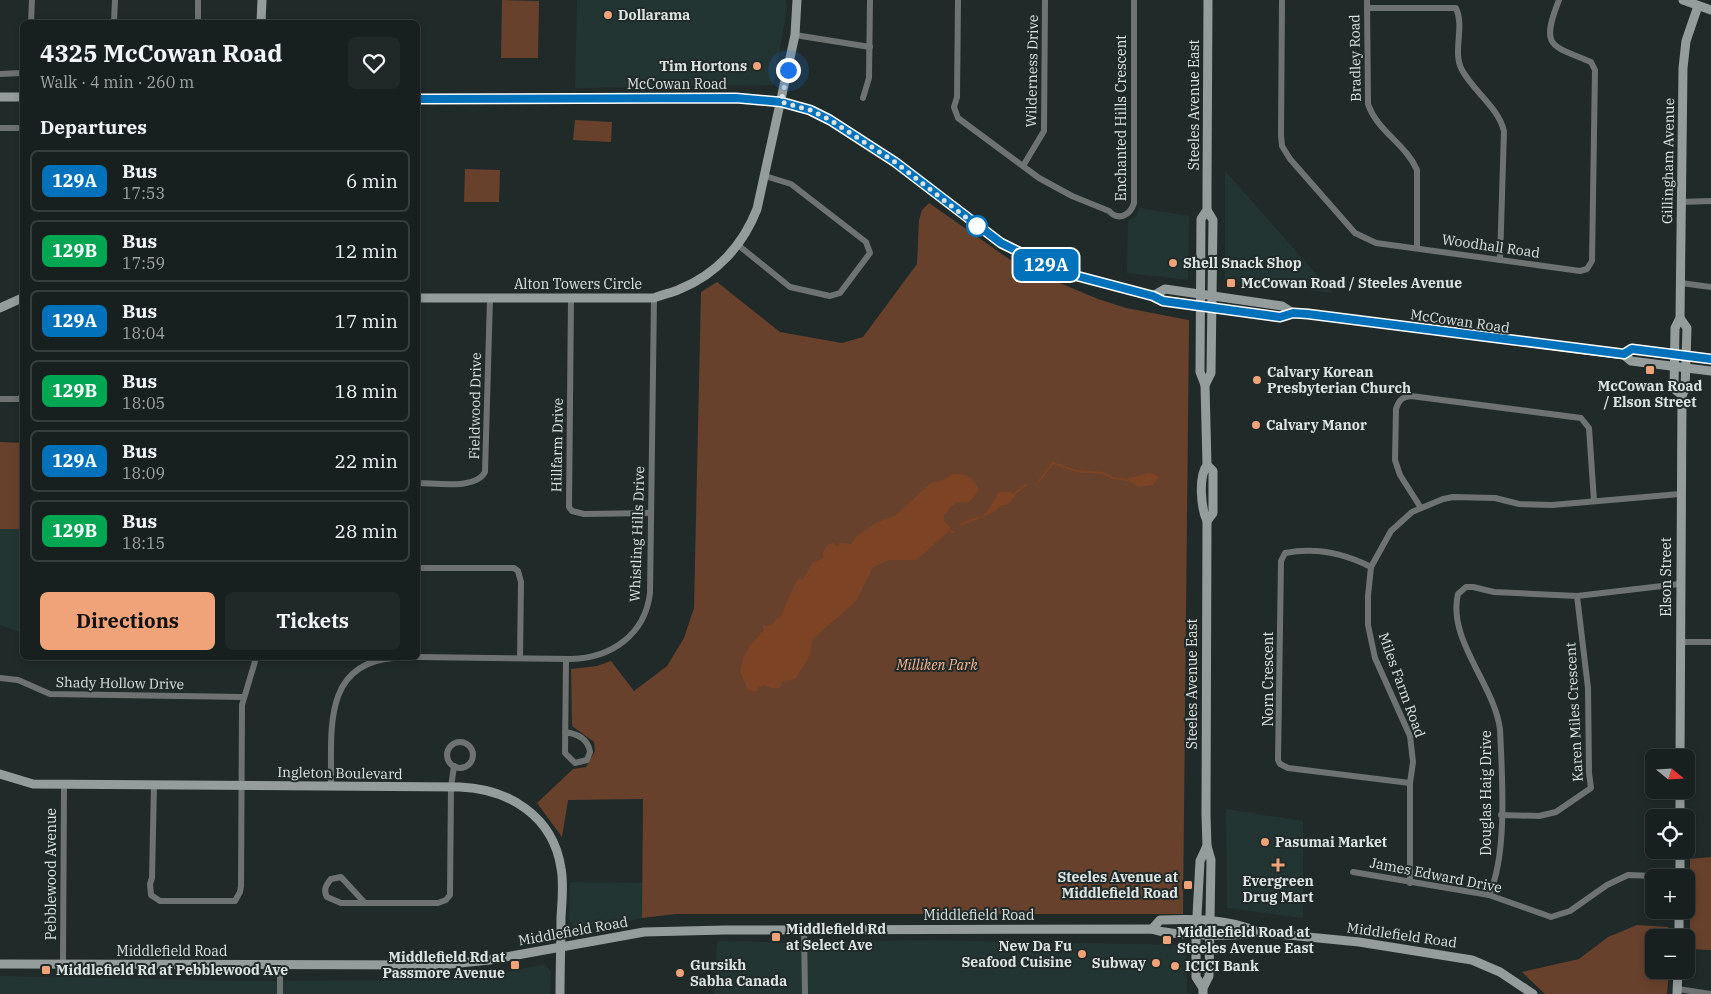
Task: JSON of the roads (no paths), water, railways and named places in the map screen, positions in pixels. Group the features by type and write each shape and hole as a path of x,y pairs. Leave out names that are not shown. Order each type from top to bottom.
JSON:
{"main road":[{"path":"261,20 262,0"},
{"name":"Alton Towers Circle","path":"420,298 654,298 680,290 703,277 726,259 738,246 751,223 765,176 794,35 797,0"},
{"name":"Steeles Avenue East","path":"1205,384 1212,372 1213,220 1207,210 1208,0"},
{"path":"1684,0 1711,10"},
{"name":"Gillingham Avenue","path":"1675,366 1675,328 1680,318 1681,283 1680,202 1683,60 1686,41 1698,6"},
{"path":"0,96 20,97"},
{"name":"McCowan Road","path":"420,99 736,98 781,102 810,110 830,120 895,162 1001,243 1058,271 1153,296 1163,301 1280,317 1293,313 1624,354 1631,361 1711,371"},
{"name":"Steeles Avenue East","path":"1203,991 1209,976 1211,860 1207,846 1205,651 1207,521 1203,512 1203,470 1207,465 1205,384 1200,372 1201,219 1207,210"},
{"name":"McCowan Road","path":"1153,296 1164,289 1282,306 1293,313"},
{"path":"0,308 20,299"},
{"name":"Gillingham Avenue","path":"1680,318 1687,328 1686,368"},
{"name":"McCowan Road","path":"1624,354 1632,349 1711,358"},
{"name":"Elson Street","path":"1675,366 1674,389 1682,395"},
{"name":"Elson Street","path":"1680,749 1680,494 1682,395 1685,390 1686,368"},
{"name":"Ingleton Boulevard","path":"0,774 33,784 480,788 510,798 535,816 549,833 561,868 560,994"},
{"name":"Steeles Avenue East","path":"1203,991 1196,977 1196,934 1200,861 1207,846"},
{"name":"Middlefield Road","path":"1152,929 1160,920 1210,921 1244,926 1258,932 1367,943 1472,960 1500,972 1533,994"},
{"name":"Middlefield Road","path":"0,964 451,965 644,932 804,929 1152,929 1164,933 1244,936 1258,932"},
{"path":"1678,979 1678,992"}],"street":[{"path":"32,0 32,20"},
{"path":"114,20 115,0"},
{"path":"198,0 198,20"},
{"path":"863,98 869,78 870,0"},
{"name":"Enchanted Hills Crescent","path":"958,0 958,84 955,113 962,121 1055,188 1109,211 1114,216 1126,216 1132,209 1134,0"},
{"name":"Wilderness Drive","path":"1023,166 1044,131 1046,0"},
{"name":"Woodhall Road","path":"1282,0 1281,135 1287,155 1359,236 1372,242 1580,271 1587,269 1592,262 1595,70 1591,62 1564,52 1552,42 1549,28 1558,0"},
{"name":"Bradley Road","path":"1367,0 1368,104 1376,119 1412,159 1417,170 1417,248"},
{"path":"1367,8 1456,8 1460,18 1459,51 1462,71 1501,120 1504,131 1500,260"},
{"path":"794,35 870,47"},
{"path":"0,74 20,73"},
{"path":"0,128 20,128"},
{"path":"738,246 790,286 830,296 840,293 870,253 866,242 794,186 765,176"},
{"path":"1680,202 1711,201"},
{"path":"1681,283 1711,287"},
{"name":"Fieldwood Drive","path":"420,483 473,484 481,479 485,472 490,298"},
{"name":"Hillfarm Drive","path":"571,298 569,507 572,512 584,514 651,513"},
{"name":"Whistling Hills Drive","path":"420,657 592,658 611,651 627,639 642,621 650,593 654,298"},
{"path":"1421,508 1400,475 1395,460 1396,409 1402,399 1412,396 1581,418 1589,428 1594,501"},
{"path":"0,399 20,398"},
{"name":"Miles Farm Road","path":"1410,883 1410,783 1413,762 1410,736 1379,668 1369,637 1368,596 1371,567 1391,531 1412,512 1444,499 1463,497 1495,498 1519,504 1563,505 1680,494"},
{"name":"Norn Crescent","path":"1371,567 1341,554 1296,551 1285,553 1280,571 1278,760 1280,764 1288,768 1410,783"},
{"path":"420,568 514,568 518,571 521,582 520,658"},
{"name":"Douglas Haig Drive","path":"1489,895 1497,869 1501,816 1498,718 1459,629 1455,613 1458,594 1466,587 1473,587 1494,592 1577,596 1679,584"},
{"name":"Karen Miles Crescent","path":"1501,816 1530,816 1556,812 1591,788 1589,773 1588,688 1577,596"},
{"path":"1680,642 1711,642"},
{"path":"565,732 576,734 587,742 590,752 587,760 575,763 566,757 565,732 566,659"},
{"path":"154,784 152,878 150,884 152,895 160,901 227,903 235,901 240,892 243,697 255,660"},
{"path":"331,787 332,717 341,688 361,668 372,662 383,660"},
{"name":"Shady Hollow Drive","path":"0,678 18,680 50,694 243,697"},
{"path":"456,742 464,743 472,752 471,760 466,766 454,766 447,759 447,751 456,742"},
{"path":"364,902 341,877 331,879 327,883 326,894 331,900 341,903 438,903 446,900 450,895 451,787 454,766"},
{"name":"Pebblewood Avenue","path":"63,964 64,784"},
{"name":"James Edward Drive","path":"1353,872 1489,895 1551,917 1570,912 1607,885 1628,875 1645,876"},
{"path":"804,929 806,994"},
{"path":"280,966 280,994"},
{"path":"1678,992 1711,994"}],"waterway":[{"path":"1039,481 1053,463 1076,471 1103,473 1113,478 1129,480"},
{"path":"1014,494 1026,485"},
{"path":"961,524 978,518"},
{"path":"949,530 953,532"}],"place":[{"name":"Dollarama","path":"608,15"},
{"name":"Tim Hortons","path":"757,66"},
{"name":"Shell Snack Shop","path":"1173,263"},
{"name":"McCowan Road / Steeles Avenue","path":"1231,283"},
{"name":"McCowan Road / Elson Street","path":"1650,370"},
{"name":"Calvary Korean Presbyterian Church","path":"1257,380"},
{"name":"Calvary Manor","path":"1256,425"},
{"name":"Pasumai Market","path":"1265,842"},
{"name":"Evergreen Drug Mart","path":"1278,865"},
{"name":"Steeles Avenue at Middlefield Road","path":"1188,885"},
{"name":"Middlefield Rd at Select Ave","path":"776,937"},
{"name":"Middlefield Road at Steeles Avenue East","path":"1167,940"},
{"name":"New Da Fu Seafood Cuisine","path":"1082,954"},
{"name":"Subway","path":"1156,963"},
{"name":"Middlefield Rd at Passmore Avenue","path":"515,965"},
{"name":"ICICI Bank","path":"1175,966"},
{"name":"Middlefield Rd at Pebblewood Ave","path":"46,970"},
{"name":"Gursikh Sabha Canada","path":"680,973"}],"park label":[{"name":"Milliken Park","path":"937,665"}]}
